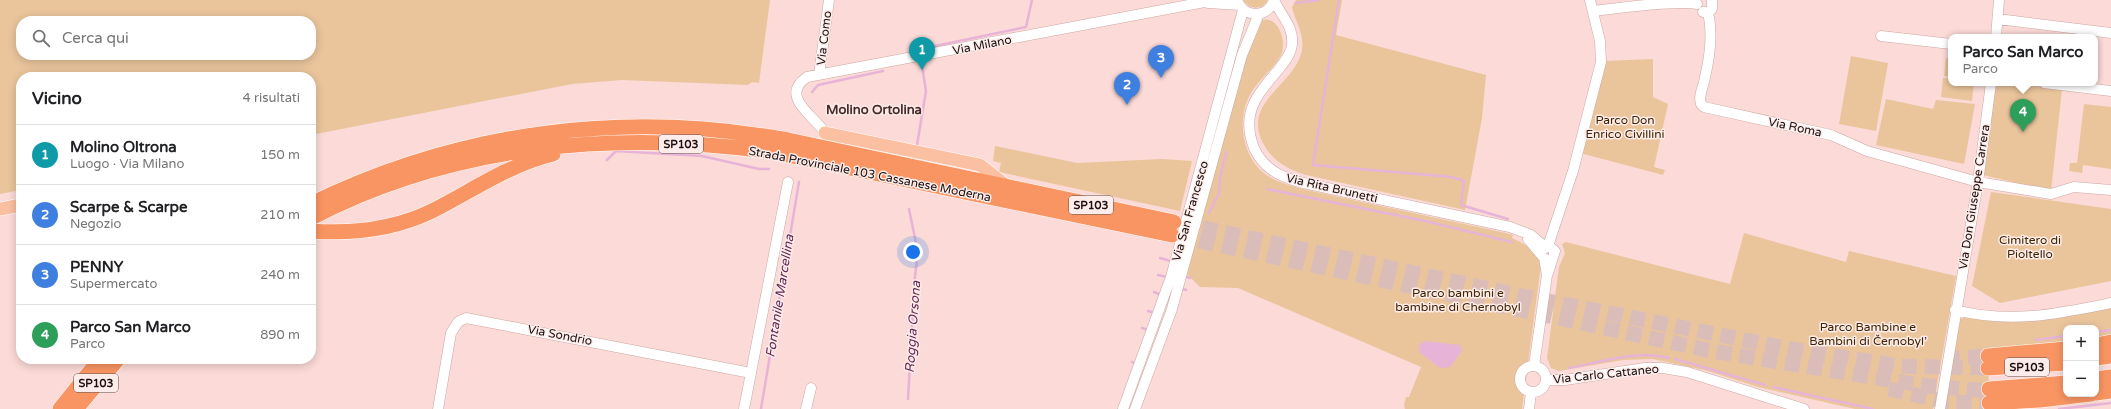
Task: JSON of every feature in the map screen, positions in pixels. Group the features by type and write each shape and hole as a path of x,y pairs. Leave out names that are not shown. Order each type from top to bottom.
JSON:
{"highway":[{"name":"Strada Provinciale 103 Cassanese Moderna","path":"316,202 386,171 467,146 550,131 627,126 690,127 760,135 1008,187 1173,229 1056,211 759,150 676,143 607,143 538,148 470,159 391,183 316,216"},
{"name":"SP103","path":"316,231 359,231 402,222 433,211 523,163 556,154 586,150 651,149 749,156 964,192"},
{"path":"2099,344 2111,342"},
{"name":"SP103","path":"2063,350 1988,362 2063,363"},
{"path":"2099,358 2111,356"},
{"name":"SP103","path":"60,409 96,364"},
{"name":"SP103","path":"76,409 114,364"},
{"path":"2099,379 2111,377"},
{"name":"SP103","path":"2063,384 1989,396 2045,400 2068,397"},
{"path":"2099,393 2111,391"}],"main road":[{"path":"824,133 980,165 1008,187"},
{"path":"0,209 16,207"}],"street":[{"name":"Via Como","path":"819,75 829,0"},
{"name":"Via San Francesco","path":"1135,409 1172,309 1247,38 1261,13 1270,7 1274,0"},
{"name":"Via Rita Brunetti","path":"1274,0 1290,25 1292,46 1288,58 1259,94 1250,115 1249,130 1253,145 1260,158 1268,167 1278,174 1299,182 1488,222 1526,233 1548,252"},
{"path":"1534,366 1543,311 1548,252 1556,222 1573,172 1601,62 1600,41 1594,11 1590,0"},
{"path":"1594,11 1650,4 1698,2 1700,11 1708,12 1713,7 1712,0"},
{"path":"1996,34 2000,0"},
{"name":"Via Milano","path":"824,133 819,124 801,107 797,93 799,86 807,77 921,57 1210,1 1240,5 1250,14 1261,13"},
{"name":"Via San Francesco","path":"1123,409 1171,277 1240,5"},
{"name":"Via Roma","path":"1708,12 1711,30 1710,43 1705,78 1700,96 1700,104 1704,107 1831,135 1877,154 1978,182"},
{"path":"1261,13 1283,21 1292,36"},
{"path":"1998,19 2111,33"},
{"path":"1881,36 1948,44"},
{"name":"Via Don Giuseppe Carrera","path":"1940,406 1955,310 1978,182 1991,86"},
{"path":"2069,86 2111,91"},
{"path":"744,409 788,182"},
{"path":"1978,182 2051,194 2074,187 2111,190"},
{"path":"1526,233 1546,233 1556,222"},
{"path":"1955,310 1993,317 2020,318 2053,314 2111,303"},
{"name":"Via Sondrio","path":"438,409 451,333 458,322 466,318 751,373"},
{"path":"1534,366 1541,369 1546,380 1541,390 1530,392 1523,388 1520,375 1526,368 1534,366"},
{"name":"Via Carlo Cattaneo","path":"1546,380 1565,380 1645,368 1663,368 1687,372 1804,409"},
{"path":"806,409 811,388"},
{"path":"1529,409 1530,392"}],"green space":[{"path":"0,0 770,0 759,83 752,82 748,85 622,80 572,84 316,134 316,72 16,72 16,191 0,194"},
{"path":"1243,0 1268,0 1263,6 1256,8 1249,6"},
{"path":"1296,0 1342,0 1336,35 1486,75 1482,118 1465,210 1306,175 1281,164 1271,155 1263,143 1258,129 1259,117 1263,106 1288,76 1296,65 1301,54 1301,35 1292,7"},
{"name":"Parco bambini e bambine di Chernobyl","path":"1261,20 1267,20 1277,25 1283,43 1281,55 1251,93 1246,103 1244,114 1244,136 1247,147 1251,158 1257,167 1265,174 1287,185 1302,189 1513,235 1512,238 1526,245 1537,256 1541,265 1522,409 1405,409 1404,405 1406,397 1409,397 1421,367 1238,288 1200,287 1185,272 1245,52"},
{"path":"1851,56 1888,63 1876,131 1839,124"},
{"path":"1946,58 1948,58 1948,77 1944,76"},
{"name":"Parco Don Enrico Civillini","path":"1653,59 1653,97 1668,104 1654,167 1665,170 1663,175 1580,153 1604,61"},
{"path":"1943,78 1948,79 1948,86 1974,86 1972,101 1941,97"},
{"path":"1994,86 2036,86 2062,89 2051,191 1983,175"},
{"path":"1886,99 1933,109 1936,100 1975,104 1964,164 1876,145"},
{"path":"2084,104 2111,107 2111,169 2083,165 2082,173 2069,171 2070,163 2077,163"},
{"path":"995,146 1077,163 1162,159 1192,161 1180,211 999,172 1001,163 993,161"},
{"name":"Cimitero di Pioltello","path":"1991,192 2111,209 2111,281 2000,303 1972,286"},
{"name":"Parco Bambine e Bambini di Černobyl’","path":"1744,233 1846,262 1849,251 1956,276 1933,409 1855,409 1758,387 1708,371 1653,359 1623,360 1559,371 1551,368 1547,358 1559,267 1565,253 1562,244 1566,242 1730,284"},
{"path":"2111,307 2111,336 2099,338 2099,325 2063,325 2063,343 1988,348 1989,409 1945,409 1959,320 1962,318"}],"shaded area":[{"path":"1425,341 1460,345 1462,351 1450,367 1440,368 1419,352 1419,345"}],"waterway":[{"name":"Roggia Orsona","path":"921,54 921,49 1026,27 1032,0"},
{"path":"1296,3 1319,0"},
{"path":"1339,0 1313,165 1452,177 1464,181 1461,205 1508,219"},
{"name":"Roggia Orsona","path":"917,145 926,91 921,59"},
{"name":"Fontanile Marcellina","path":"812,92 818,85 883,71"},
{"path":"607,160 616,151 702,156 759,169 769,169"},
{"path":"1209,213 1219,193 1220,178 1226,152"},
{"name":"Fontanile Marcellina","path":"761,409 799,182"},
{"path":"1267,189 1425,221 1512,242"},
{"name":"Roggia Orsona","path":"908,399 915,276 918,253 909,209"},
{"path":"1160,258 1171,261"},
{"path":"1158,275 1167,277"},
{"path":"1184,276 1190,278"},
{"path":"1180,288 1186,290"},
{"path":"1154,292 1161,295"},
{"path":"1148,311 1155,313"},
{"path":"1142,328 1148,330"},
{"path":"2099,332 2111,330"},
{"path":"2036,340 2063,336"},
{"path":"1569,368 1632,356 1644,355 1669,358"},
{"path":"1675,359 1765,385"},
{"path":"1132,362 1136,364"},
{"path":"1773,387 1873,409"},
{"path":"2059,409 2111,403"}],"tunnel":[{"path":"1180,223 1518,295 1791,349 1898,366 1988,368"},
{"path":"1177,236 1712,351 1921,385 1973,390 1989,389"},
{"path":"1945,359 1988,356"},
{"path":"1889,389 1947,402 1989,403"}],"place":[{"name":"Molino Oltrona","path":"922,70"},
{"name":"PENNY","path":"1161,78"},
{"name":"Scarpe & Scarpe","path":"1127,105"},
{"name":"Parco San Marco","path":"2023,132"}],"district":[{"name":"Molino Ortolina","path":"874,110"}]}
